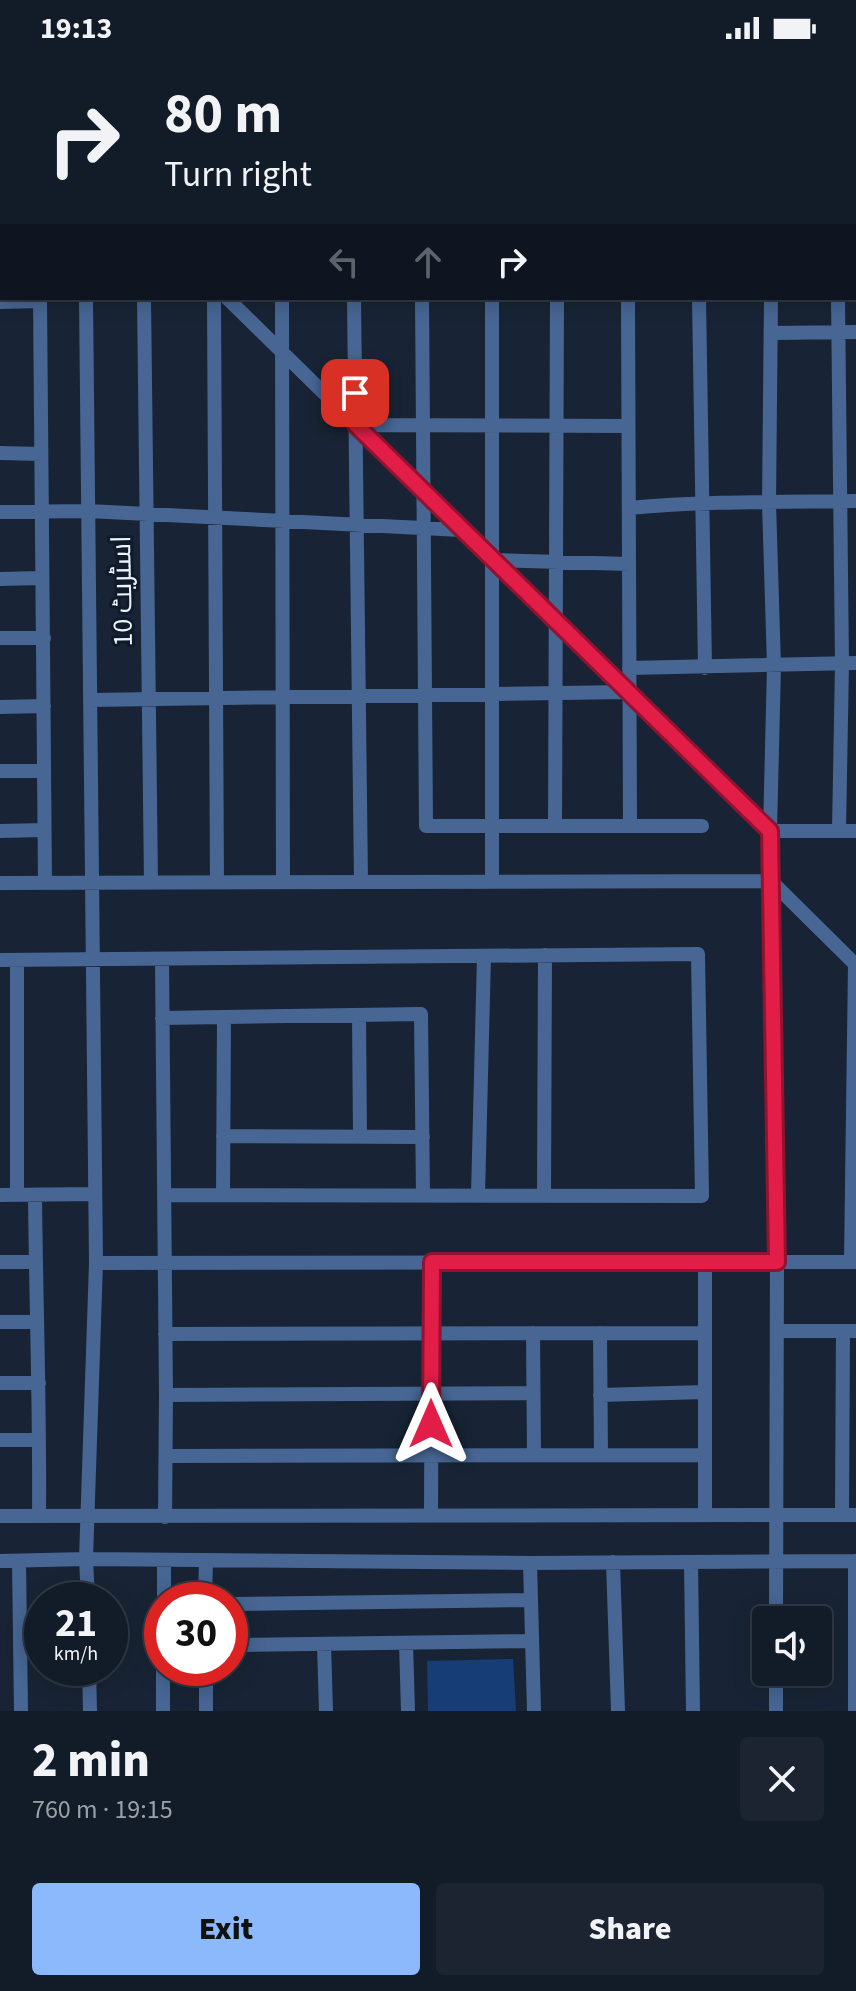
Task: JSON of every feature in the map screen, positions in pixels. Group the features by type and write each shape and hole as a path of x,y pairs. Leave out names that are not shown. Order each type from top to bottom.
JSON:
{"street":[{"path":"0,302 27,300"},
{"path":"40,300 45,883"},
{"path":"86,300 96,1263 87,1582"},
{"name":"اسٹریٹ 10","path":"144,300 151,883"},
{"path":"214,300 217,882"},
{"path":"229,300 770,831 856,831"},
{"path":"282,300 283,882"},
{"path":"354,300 361,882"},
{"path":"422,300 426,826 702,826"},
{"path":"492,300 492,882"},
{"path":"555,826 557,300"},
{"path":"628,300 630,826"},
{"path":"699,300 705,668"},
{"path":"771,300 769,503 774,666 770,831 777,1262 776,1606"},
{"path":"838,300 840,501 849,664 839,831"},
{"path":"772,333 856,332"},
{"path":"356,425 492,428 628,426"},
{"path":"0,453 41,454"},
{"path":"629,508 703,502 856,501"},
{"path":"0,512 88,511 461,530"},
{"path":"492,560 629,564"},
{"path":"0,579 41,578"},
{"path":"0,638 44,638"},
{"path":"629,668 849,664"},
{"path":"90,700 628,693"},
{"path":"0,707 44,706"},
{"path":"0,771 43,771"},
{"path":"0,831 44,830"},
{"path":"0,883 771,881 856,964 854,1262 96,1263"},
{"path":"0,960 698,954 702,1196 165,1195"},
{"path":"544,1195 545,955"},
{"path":"478,1195 484,956"},
{"path":"162,959 165,1517"},
{"path":"17,960 17,1194"},
{"path":"162,1018 421,1014 423,1195"},
{"path":"359,1016 360,1137"},
{"path":"223,1194 224,1017"},
{"path":"223,1136 423,1137"},
{"path":"0,1195 95,1194"},
{"path":"35,1195 39,1516"},
{"path":"0,1262 35,1262"},
{"path":"431,1514 432,1262"},
{"path":"705,1262 705,1514"},
{"path":"0,1322 36,1322"},
{"path":"0,1516 849,1515 849,1331 777,1331"},
{"path":"533,1333 534,1455"},
{"path":"600,1333 601,1455"},
{"path":"165,1334 705,1333"},
{"path":"0,1383 39,1383"},
{"path":"600,1395 705,1392"},
{"path":"166,1395 533,1393"},
{"path":"0,1440 39,1440"},
{"path":"166,1456 705,1455"},
{"path":"205,1582 206,1560"},
{"path":"0,1561 856,1561 855,1711"},
{"path":"19,1561 21,1711"},
{"path":"164,1561 164,1582"},
{"path":"613,1562 618,1711"},
{"path":"691,1562 693,1711"},
{"path":"530,1563 534,1711"},
{"path":"248,1604 529,1600"},
{"path":"248,1645 531,1641"},
{"path":"406,1643 408,1711"},
{"path":"324,1644 326,1711"},
{"path":"89,1686 90,1711"},
{"path":"163,1686 163,1711"},
{"path":"206,1686 206,1711"},
{"path":"776,1686 776,1711"}],"shaded area":[{"path":"513,1659 516,1711 428,1711 427,1661"}],"route":[{"path":"355,393 356,425 770,831 777,1262 432,1262 431,1424"}]}
